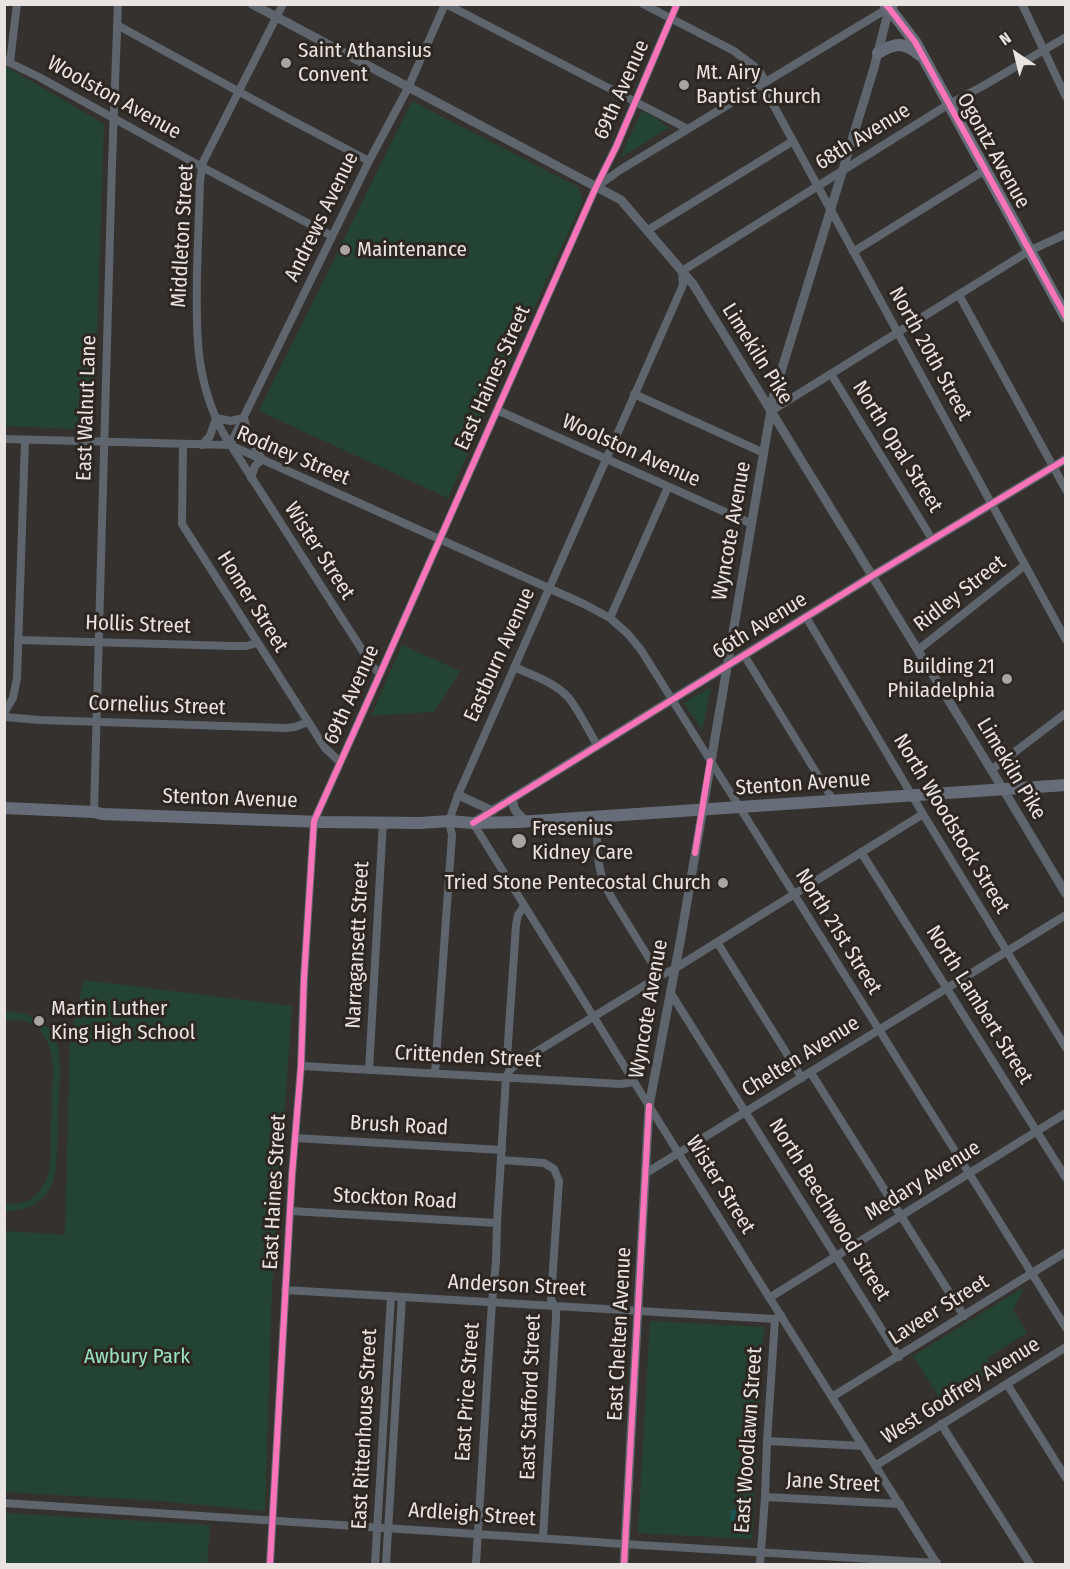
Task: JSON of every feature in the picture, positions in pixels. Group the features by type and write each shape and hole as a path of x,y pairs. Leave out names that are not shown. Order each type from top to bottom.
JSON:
{"main road":[{"name":"Ogontz Avenue","path":"890,5 923,57 1065,317"},
{"path":"878,53 891,46 904,45 923,57"},
{"name":"Stenton Avenue","path":"4,808 102,814 314,821 527,822 1065,785"}],"street":[{"path":"7,61 17,4"},
{"name":"East Walnut Lane","path":"94,812 118,4"},
{"name":"Limekiln Pike","path":"252,4 621,200 693,284 1065,894"},
{"name":"Middleton Street","path":"230,445 216,418 205,388 197,340 202,167 206,154 283,4"},
{"path":"446,4 688,129"},
{"name":"Andrews Avenue","path":"230,445 369,161 408,88 446,4"},
{"path":"643,4 671,19"},
{"name":"69th Avenue","path":"596,187 616,147 678,4"},
{"path":"1022,4 1065,97"},
{"path":"596,187 620,170 890,5"},
{"name":"Wyncote Avenue","path":"649,1106 681,937 771,411 783,364 878,53 890,5"},
{"name":"North 20th Street","path":"671,19 734,51 759,70 763,76 762,84 1065,640"},
{"path":"117,25 369,161"},
{"name":"68th Avenue","path":"682,271 949,104 1065,37"},
{"name":"Woolston Avenue","path":"7,61 332,236"},
{"path":"648,230 793,141"},
{"path":"853,252 985,170"},
{"name":"East Haines Street","path":"421,583 596,187"},
{"path":"771,411 1029,251 1065,234"},
{"name":"Eastburn Avenue","path":"435,1073 452,835 449,821 458,795 548,588 683,285 682,271"},
{"path":"958,295 1065,490"},
{"name":"North Opal Street","path":"831,374 932,539"},
{"path":"634,394 764,453"},
{"name":"Woolston Avenue","path":"497,410 752,524"},
{"path":"202,445 210,436 216,418 225,421 244,418 249,437 261,459 255,466 251,478"},
{"name":"Rodney Street","path":"4,439 230,445 548,588"},
{"path":"4,715 16,687 25,440"},
{"name":"Homer Street","path":"183,444 182,524 308,722 326,748 340,762"},
{"name":"Wister Street","path":"230,445 373,667 381,674"},
{"name":"66th Avenue","path":"473,823 1065,459"},
{"path":"610,618 668,487"},
{"name":"Ridley Street","path":"918,650 1025,566"},
{"name":"69th Avenue","path":"314,821 421,583"},
{"name":"North 21st Street","path":"548,588 610,618 641,650 1065,1328"},
{"name":"North Woodstock Street","path":"806,617 1065,1048"},
{"name":"Hollis Street","path":"18,640 233,646 257,643"},
{"path":"744,655 833,800"},
{"path":"514,668 546,681 568,697 597,745"},
{"path":"991,770 1065,713"},
{"name":"Cornelius Street","path":"4,715 28,720 286,728 308,722"},
{"path":"458,795 493,811"},
{"path":"513,799 512,805 515,810 527,822"},
{"path":"508,1074 518,1063 923,814"},
{"path":"595,817 599,865 603,882 660,976"},
{"name":"East Haines Street","path":"270,1564 314,821"},
{"name":"Narragansett Street","path":"369,1070 383,822"},
{"name":"Wister Street","path":"473,823 770,1298 778,1317 832,1397 937,1564"},
{"name":"North Lambert Street","path":"861,852 1065,1178"},
{"name":"East Price Street","path":"476,1564 516,925 518,915 524,906"},
{"name":"Chelten Avenue","path":"646,1173 1065,915"},
{"path":"717,942 802,1078"},
{"name":"North Beechwood Street","path":"670,992 899,1357"},
{"name":"Crittenden Street","path":"301,1066 435,1073 508,1074 621,1084 634,1082"},
{"path":"811,1073 964,1316"},
{"name":"East Chelten Avenue","path":"624,1564 649,1106"},
{"name":"Medary Avenue","path":"770,1298 1065,1113"},
{"name":"Brush Road","path":"295,1138 502,1150"},
{"name":"East Stafford Street","path":"501,1160 544,1163 557,1173 559,1181 551,1299 556,1318 543,1538"},
{"name":"Stockton Road","path":"291,1211 497,1223"},
{"name":"Laveer Street","path":"832,1397 1065,1252"},
{"name":"Anderson Street","path":"285,1290 778,1317"},
{"name":"East Rittenhouse Street","path":"375,1564 391,1296"},
{"name":"East Rittenhouse Street","path":"386,1564 402,1297"},
{"name":"East Woodlawn Street","path":"760,1564 767,1441 778,1317"},
{"name":"West Godfrey Avenue","path":"875,1466 1065,1347"},
{"path":"1007,1384 1065,1478"},
{"path":"941,1424 1030,1564"},
{"path":"767,1441 863,1446"},
{"name":"Jane Street","path":"765,1497 900,1504"},
{"name":"Ardleigh Street","path":"4,1503 937,1564"}],"green space":[{"path":"5,66 104,124 94,430 5,426"},
{"path":"412,101 578,187 583,200 448,498 259,411"},
{"path":"642,111 655,117 668,128 620,158"},
{"path":"402,645 460,671 433,712 371,716"},
{"path":"711,687 702,730 684,703"},
{"name":"Awbury Park","path":"84,980 292,1006 272,1287 265,1511 160,1501 5,1492 5,1231 65,1235 70,1036"},
{"path":"15,1012 33,1017 44,1024 52,1033 58,1047 60,1077 57,1151 54,1178 47,1193 29,1207 5,1211 5,1204 22,1203 35,1196 44,1183 50,1167 53,1064 49,1045 40,1030 33,1025 25,1021 5,1021 5,1013"},
{"path":"1024,1287 1013,1310 1027,1333 987,1358 993,1369 942,1402 913,1356"},
{"path":"650,1321 764,1327 752,1539 638,1533"},
{"path":"4,1513 210,1525 207,1564 5,1564"}],"water":[{"path":"731,1510 751,1510 748,1535 737,1535 737,1528 730,1520"}],"cycle path":[{"path":"270,1564 314,821 596,187 616,147 677,4"},
{"path":"885,4 915,42 1066,317"},
{"path":"473,823 1066,459"},
{"path":"695,853 710,761"},
{"path":"624,1564 649,1106"}],"place":[{"name":"Saint Athansius Convent","path":"286,63"},
{"name":"Mt. Airy Baptist Church","path":"684,85"},
{"name":"Maintenance","path":"345,250"},
{"name":"Building 21 Philadelphia","path":"1007,679"},
{"name":"Fresenius Kidney Care","path":"519,841"},
{"name":"Tried Stone Pentecostal Church","path":"723,883"},
{"name":"Martin Luther King High School","path":"39,1021"}]}
